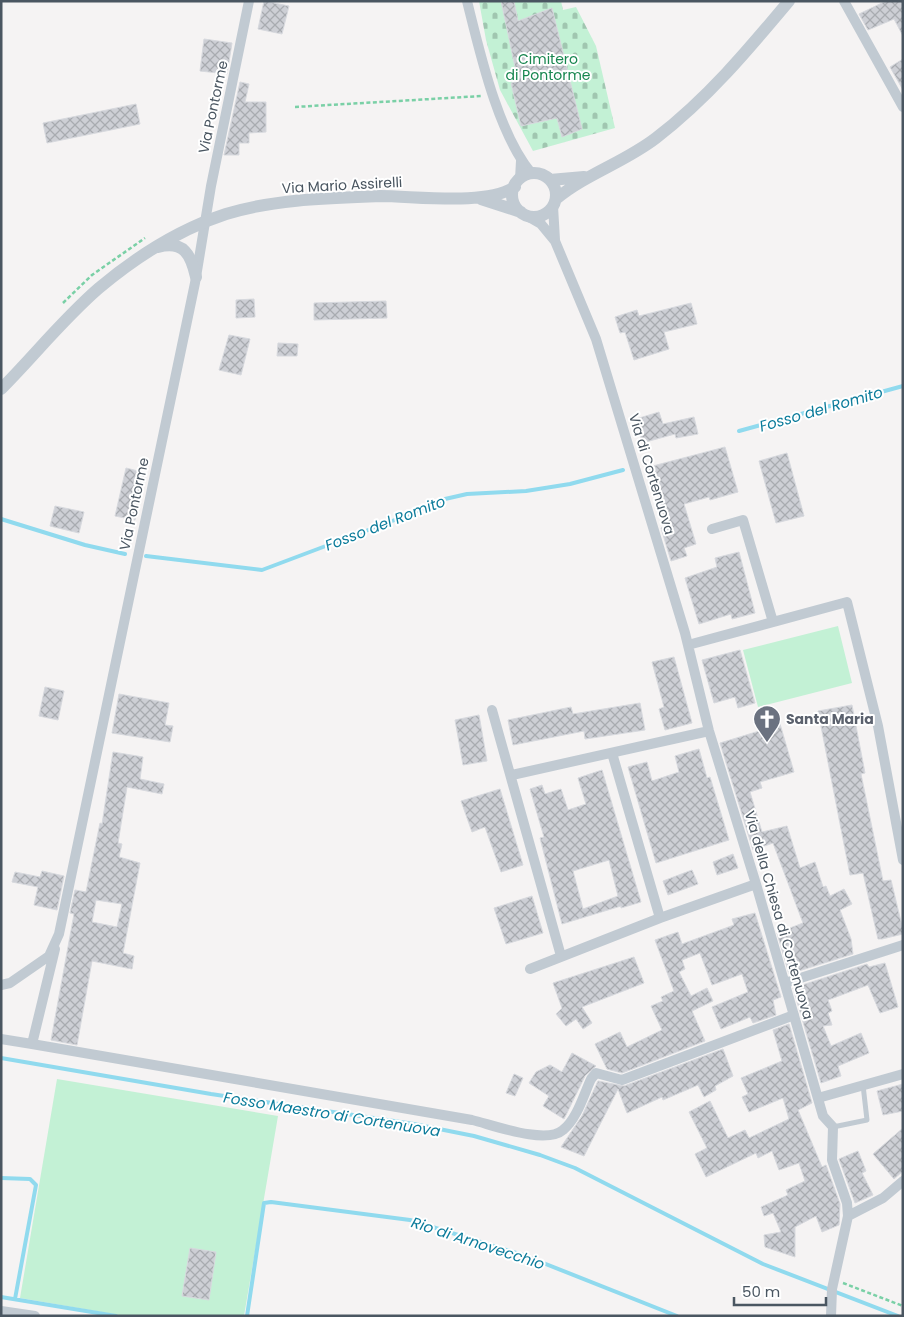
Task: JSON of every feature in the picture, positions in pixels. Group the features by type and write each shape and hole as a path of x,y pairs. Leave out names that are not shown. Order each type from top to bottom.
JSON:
{"street":[{"name":"Via Pontorme","path":"1,985 10,983 49,956 59,934 196,277 205,222 249,1"},
{"path":"467,1 493,96 521,161 532,174"},
{"path":"479,198 524,214 542,216 571,187 637,152 698,104 789,1"},
{"path":"844,1 903,107"},
{"path":"521,161 514,202 524,214"},
{"path":"479,198 502,194 532,174 545,176 550,180 589,177"},
{"name":"Via di Cortenuova","path":"550,180 556,193 554,203 555,241"},
{"name":"Via Mario Assirelli","path":"1,389 98,289 156,248 205,222 246,209 324,198 387,196 479,198"},
{"name":"Via di Cortenuova","path":"524,214 541,224 555,241 596,339 688,645 708,726"},
{"path":"156,248 171,246 187,252 196,277"},
{"path":"712,529 743,520 773,622"},
{"path":"688,645 847,602 878,726 903,860"},
{"path":"492,710 512,775 561,956"},
{"path":"512,775 612,753 708,726"},
{"name":"Via della Chiesa di Cortenuova","path":"708,726 823,1116 833,1127"},
{"path":"612,753 660,918"},
{"path":"530,969 660,918 756,884"},
{"path":"32,1044 59,934"},
{"path":"785,983 903,945"},
{"path":"1,1039 472,1120 538,1136 555,1135 564,1130 596,1073 622,1080 794,1015"},
{"path":"818,1098 903,1074"},
{"path":"830,1316 833,1289 848,1216 847,1203 832,1160 833,1127"},
{"path":"848,1216 883,1198 903,1182"},
{"path":"1,1311 35,1316"}],"lane":[{"path":"833,1127 867,1120 863,1085"}],"path":[{"path":"295,107 493,96"},
{"path":"833,1289 903,1306"}],"green space":[{"name":"Cimitero di Pontorme","path":"479,1 561,1 563,10 576,7 596,46 615,128 533,151 500,90 486,40"},
{"path":"838,626 852,683 758,707 743,650"},
{"path":"57,1079 278,1116 244,1316 125,1316 20,1298"}],"building":[{"path":"264,1 289,6 282,34 258,29"},
{"path":"501,1 514,1 518,21 552,8 582,129 562,137 557,118 521,126 511,83 518,81"},
{"path":"886,1 903,1 903,36 894,19 868,30 859,14"},
{"path":"204,39 232,43 227,74 200,71"},
{"path":"903,59 903,90 890,67"},
{"path":"240,82 249,84 245,102 266,102 266,132 249,133 249,143 239,143 239,155 224,155"},
{"path":"136,104 140,124 47,143 43,123"},
{"path":"254,299 255,317 236,318 236,300"},
{"path":"386,301 387,318 314,320 314,303"},
{"path":"691,303 697,324 664,332 669,349 634,360 625,332 620,333 615,317 637,310 639,316"},
{"path":"229,335 250,339 241,375 219,370"},
{"path":"278,343 298,344 297,356 277,356"},
{"path":"659,412 663,424 694,417 698,434 676,438 675,434 642,443 636,419"},
{"path":"725,447 738,492 710,500 709,497 684,504 696,544 684,548 687,556 671,561 661,528 667,526 649,467"},
{"path":"787,453 804,516 776,523 759,461"},
{"path":"126,468 146,473 135,520 115,516"},
{"path":"55,506 84,512 79,533 50,526"},
{"path":"739,552 755,613 732,619 731,614 699,624 685,578 717,567 715,558"},
{"path":"740,650 755,703 738,708 735,697 714,703 702,660"},
{"path":"674,657 692,723 665,730 659,709 664,707 652,662"},
{"path":"45,687 64,691 58,720 39,716"},
{"path":"119,694 169,703 165,725 173,726 170,742 112,733"},
{"path":"640,703 645,730 585,739 584,731 513,745 508,720 571,707 573,714"},
{"path":"852,705 865,773 861,774 883,881 891,880 903,930 903,934 882,939 878,939 863,873 850,875 818,711"},
{"path":"776,710 794,772 760,782 762,788 750,792 762,832 787,826 800,868 815,862 823,887 826,886 830,896 844,889 852,904 840,910 851,939 853,954 789,974 777,933 803,923 773,843 753,850 720,743 769,728 765,713"},
{"path":"479,715 487,761 463,765 455,720"},
{"path":"699,749 707,778 710,777 729,840 656,863 628,767 647,762 652,781 679,772 675,756"},
{"path":"113,752 143,757 140,779 164,784 162,794 127,787 118,843 122,844 119,857 140,863 123,953 134,956 132,969 92,961 77,1045 51,1040 74,914 70,913 75,890 86,892 100,823 102,824","holes":["96,900 122,904 117,927 92,922"]},
{"path":"602,770 641,902 621,908 621,906 562,924 540,838 544,837 530,789 542,785 545,794 561,789 568,810 586,804 578,778","holes":["609,860 618,896 583,909 573,871"]},
{"path":"500,789 523,865 501,872 485,827 472,832 461,801"},
{"path":"733,854 738,868 717,875 713,862"},
{"path":"692,870 698,884 668,895 663,881"},
{"path":"42,871 64,876 57,910 34,905 38,887 12,882 15,872 40,877"},
{"path":"532,896 543,933 506,944 494,908"},
{"path":"755,913 781,997 773,1000 776,1015 753,1023 750,1017 721,1029 712,1007 748,992 742,974 712,985 700,953 682,960 685,969 679,972 691,996 707,988 713,1001 692,1011 705,1041 622,1073 607,1069 595,1044 620,1032 627,1047 662,1030 651,1006 663,1001 661,997 674,991 655,940 678,932 682,944 734,925 732,919"},
{"path":"634,957 644,983 582,1007 592,1023 583,1029 576,1019 566,1026 556,1014 562,1008 553,983"},
{"path":"885,963 898,1007 880,1013 868,985 828,1000 832,1011 828,1013 832,1025 823,1026 831,1046 861,1033 869,1053 838,1066 841,1076 821,1083 793,988 867,964 869,967"},
{"path":"789,1024 812,1103 798,1110 822,1167 826,1165 840,1204 839,1225 822,1232 816,1216 795,1227 795,1257 765,1247 764,1235 781,1232 773,1213 764,1216 761,1207 788,1195 786,1190 805,1181 799,1163 779,1170 772,1151 758,1158 756,1153 706,1177 695,1154 707,1148 689,1112 710,1101 728,1138 745,1130 749,1138 789,1119 783,1098 749,1112 742,1097 748,1094 741,1078 782,1061 773,1030"},
{"path":"723,1049 733,1076 715,1086 716,1090 704,1097 698,1085 663,1100 662,1097 627,1113 618,1089 584,1156 561,1147 582,1116 598,1081 624,1086"},
{"path":"572,1053 596,1066 585,1076 564,1119 543,1106 549,1096 529,1083 536,1072 550,1065 562,1072"},
{"path":"514,1074 523,1078 515,1096 506,1093"},
{"path":"903,1084 903,1111 883,1115 877,1091"},
{"path":"903,1128 903,1171 894,1179 873,1154"},
{"path":"858,1151 866,1171 862,1173 873,1195 855,1203 839,1159"},
{"path":"190,1248 216,1252 209,1300 182,1296"}],"waterway":[{"name":"Fosso del Romito","path":"739,431 903,386"},
{"name":"Fosso del Romito","path":"146,556 262,570 408,515 445,499 467,494 526,491 570,484 623,470"},
{"path":"1,519 85,545 125,554"},
{"name":"Fosso Maestro di Cortenuova","path":"1,1058 211,1094 414,1124 474,1136 540,1155 575,1168 763,1264 898,1316"},
{"path":"1,1178 30,1179 36,1185 15,1299"},
{"name":"Rio di Arnovecchio","path":"247,1316 264,1203 271,1202 410,1220 523,1255 677,1316"},
{"path":"1,1297 116,1316"}],"place":[{"name":"Santa Maria","path":"767,743"}]}
